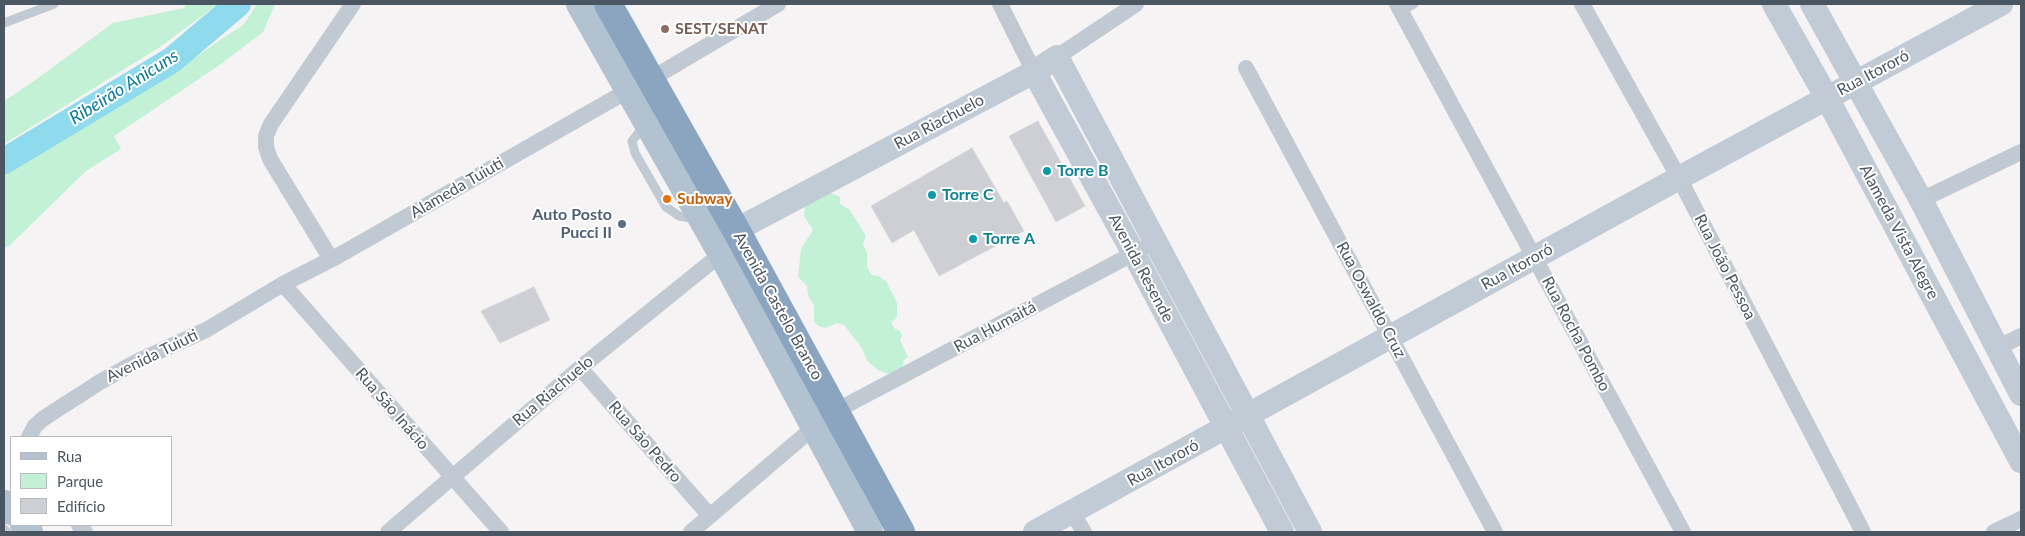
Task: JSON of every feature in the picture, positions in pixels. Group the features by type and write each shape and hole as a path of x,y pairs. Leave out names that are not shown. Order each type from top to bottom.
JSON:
{"highway":[{"name":"Avenida Castelo Branco","path":"608,4 640,84 736,230 901,532"}],"main road":[{"name":"Avenida Castelo Branco","path":"579,4 640,84 647,122 721,254 870,532"}],"street":[{"path":"331,259 270,158 266,148 266,136 271,124 353,4"},
{"name":"Alameda Tuiuti","path":"283,284 331,259 778,4"},
{"name":"Avenida Resende","path":"1000,4 1034,72 1134,254 1282,532"},
{"name":"Rua Riachuelo","path":"736,230 1034,72 1136,4"},
{"name":"Rua João Pessoa","path":"1582,4 1679,178 1864,532"},
{"name":"Alameda Vista Alegre","path":"1774,4 1827,98 2021,461"},
{"name":"Alameda Vista Alegre","path":"1812,4 1921,200 2021,394"},
{"name":"Rua Itororó","path":"1035,532 1679,178 2001,4"},
{"name":"Rua Rocha Pombo","path":"1404,6 1535,257 1683,532"},
{"name":"Avenida Resende","path":"1057,57 1310,532"},
{"name":"Rua Oswaldo Cruz","path":"1246,68 1495,532"},
{"path":"1921,200 2021,152"},
{"name":"Rua Humaitá","path":"835,412 1156,243"},
{"name":"Rua Riachuelo","path":"388,532 580,368 721,254"},
{"name":"Avenida Tuiuti","path":"30,436 35,426 44,418 100,382 136,362 206,330 283,284"},
{"name":"Rua São Inácio","path":"283,284 451,477 502,532"},
{"path":"1997,348 2021,336"},
{"name":"Rua São Pedro","path":"580,368 710,516"},
{"path":"789,382 821,414 828,416 835,412"},
{"path":"692,532 813,428"},
{"path":"1072,512 1084,532"},
{"path":"1994,532 2021,519"}],"lane":[{"path":"4,23 54,4"},
{"path":"4,528 7,532"}],"green space":[{"path":"187,4 218,4 160,47 4,144 4,101 113,23 184,8"},
{"path":"257,4 275,4 263,32 221,64 114,136 121,149 86,171 9,246 4,248 4,170 172,73 244,24"},
{"path":"828,192 840,197 840,204 850,210 866,236 863,244 867,253 867,267 872,275 886,281 897,303 897,317 891,323 895,329 900,331 902,336 900,340 908,357 904,360 902,369 888,374 878,370 867,361 862,348 844,325 837,323 826,328 818,326 814,322 814,305 808,296 807,286 798,277 801,249 813,230 804,216 805,207 808,202"}],"building":[{"name":"Torre B","path":"1038,121 1085,206 1056,222 1009,136"},
{"path":"972,148 1004,203 1007,201 1024,231 939,276 914,230 892,243 871,206"},
{"path":"534,287 550,320 500,343 481,311"}],"waterway":[{"name":"Ribeirão Anicuns","path":"4,161 172,60 238,4"}],"place":[{"name":"SEST/SENAT","path":"665,29"},
{"name":"Torre B","path":"1047,171"},
{"name":"Torre C","path":"932,195"},
{"name":"Subway","path":"667,199"},
{"name":"Auto Posto Pucci II","path":"622,224"},
{"name":"Torre A","path":"973,239"}]}
